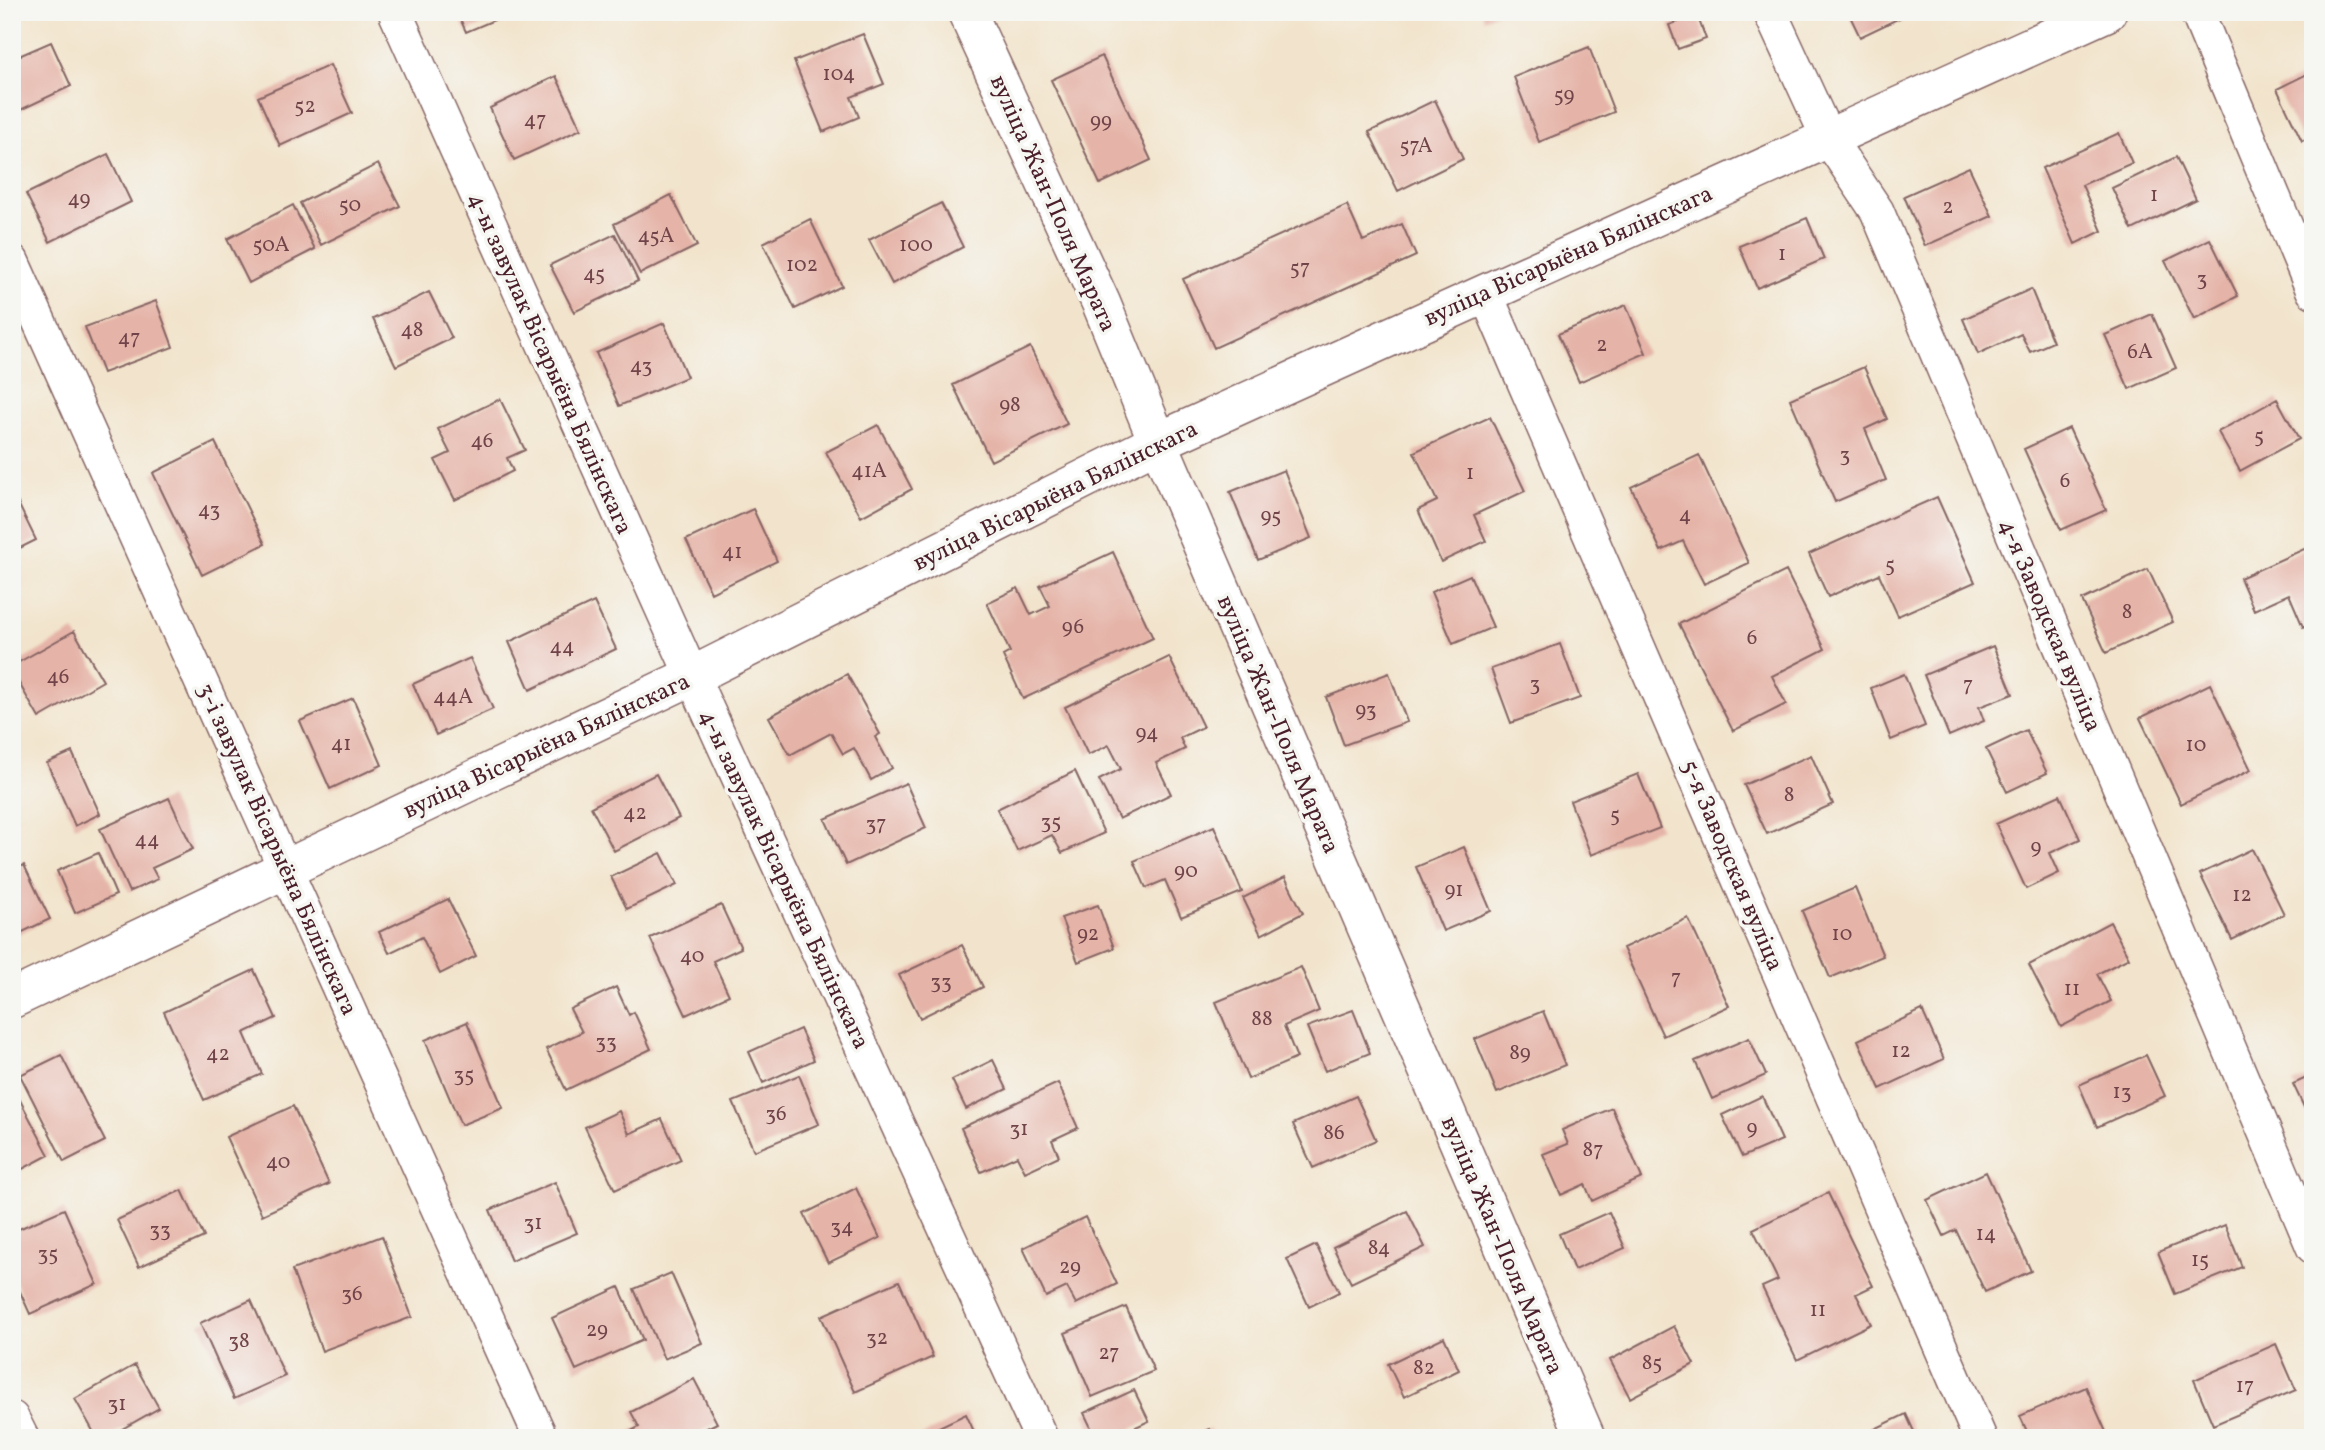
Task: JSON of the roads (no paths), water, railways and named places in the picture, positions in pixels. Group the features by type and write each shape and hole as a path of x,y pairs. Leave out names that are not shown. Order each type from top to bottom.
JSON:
{"street":[{"name":"4-ы завулак Вісарыёна Бялінскага","path":"395,12 692,676 1041,1438"},
{"name":"вуліца Жан-Поля Марата","path":"967,12 1101,303 1158,442 1586,1438"},
{"name":"4-я Заводская вуліца","path":"1770,12 1828,138 1877,211 2313,1247"},
{"name":"вуліца Вісарыёна Бялінскага","path":"12,999 692,676 1158,442 2107,12"},
{"path":"2197,12 2313,291"},
{"name":"3-і завулак Вісарыёна Бялінскага","path":"12,261 541,1438"},
{"name":"5-я Заводская вуліца","path":"1485,292 1980,1438"},
{"path":"12,1418 22,1438"}]}
